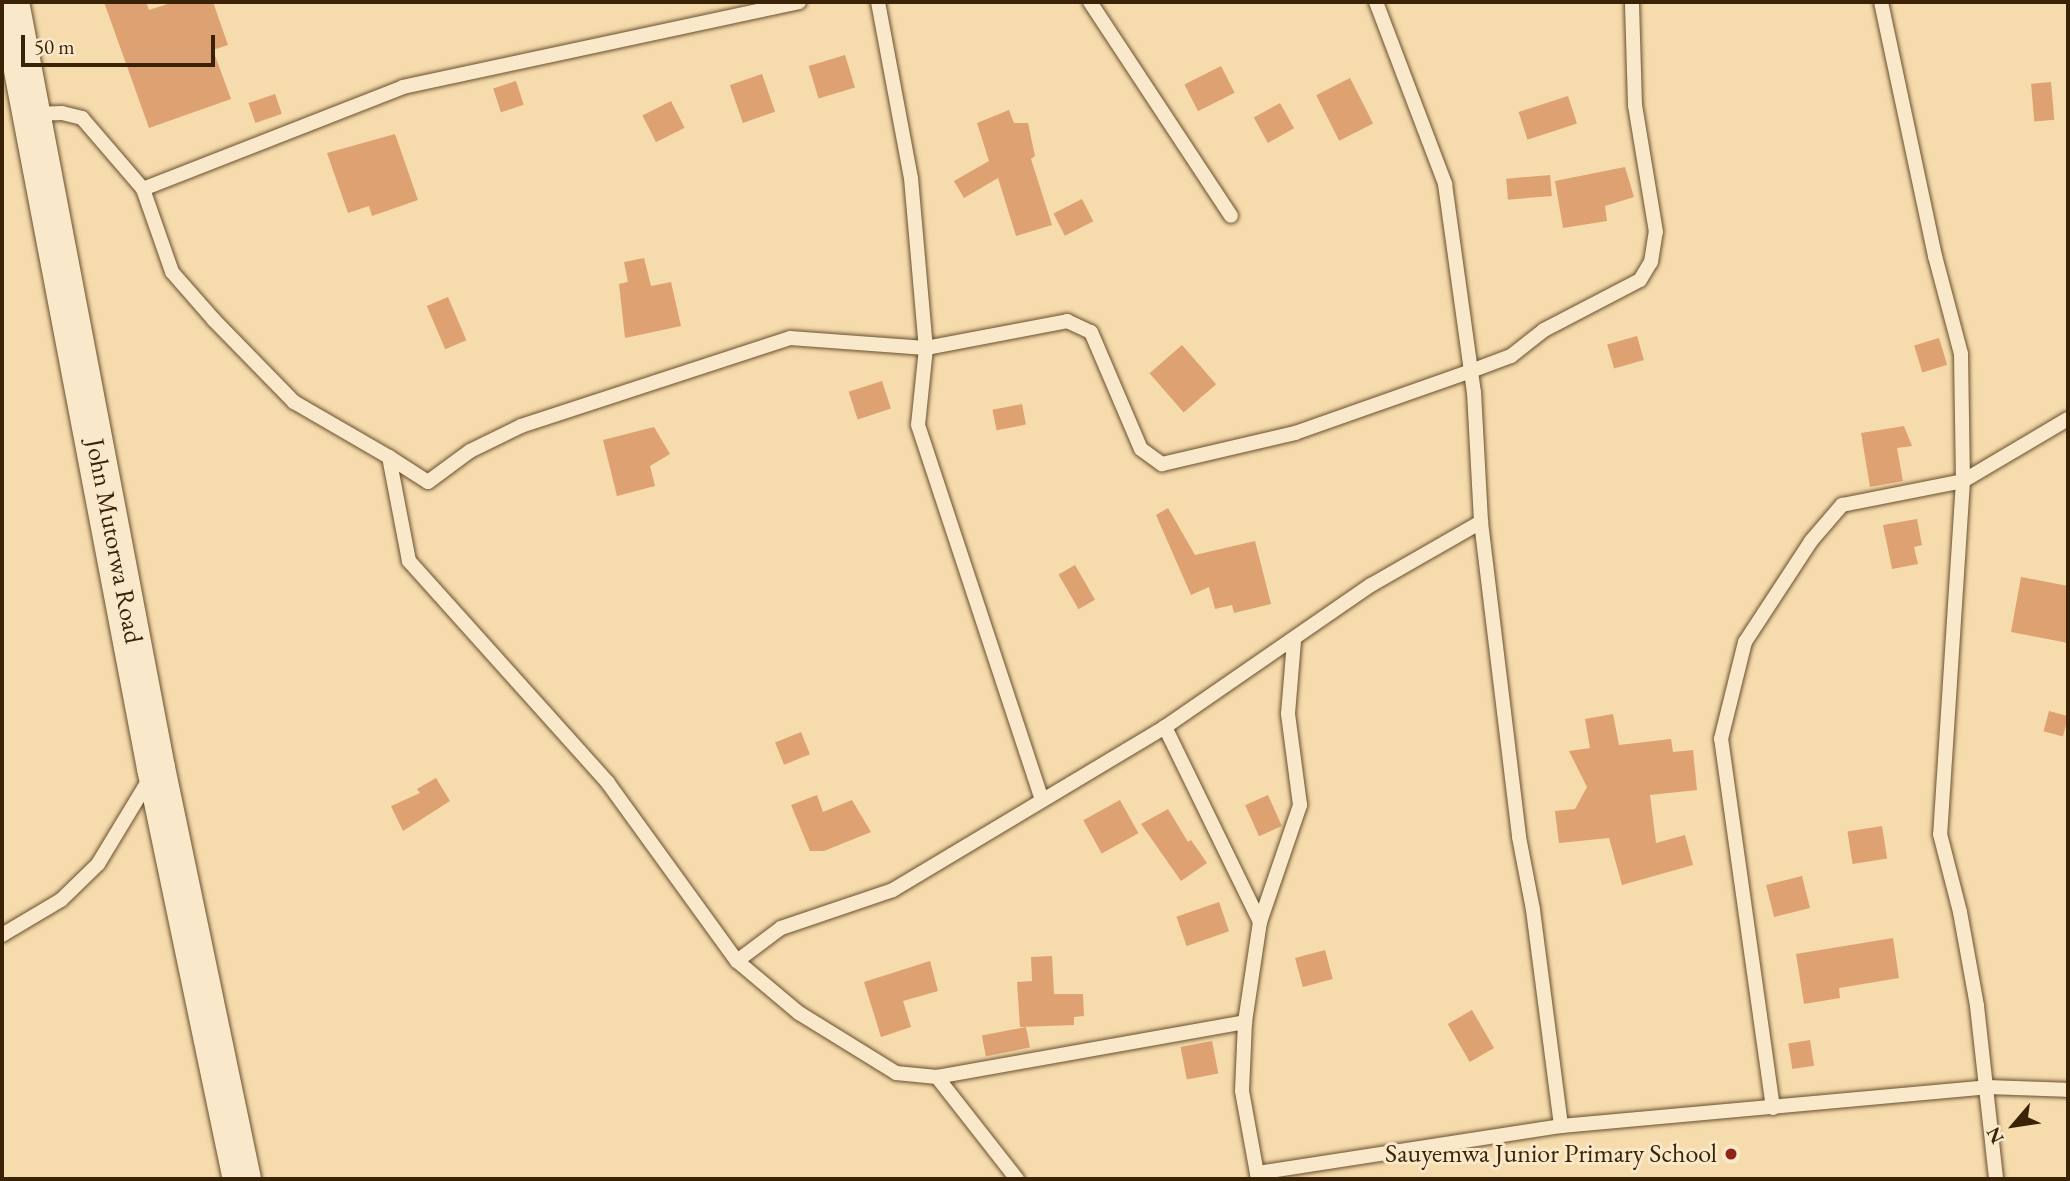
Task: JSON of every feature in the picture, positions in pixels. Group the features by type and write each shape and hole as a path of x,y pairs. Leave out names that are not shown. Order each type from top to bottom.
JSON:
{"street":[{"name":"John Mutorwa Road","path":"10,2 34,114 156,768 242,1179"}],"lane":[{"path":"143,189 403,87 743,10 799,2"},
{"path":"878,2 911,178 926,348 918,425 1041,797"},
{"path":"1090,2 1231,216"},
{"path":"1376,2 1445,184 1471,371 1481,522 1519,837 1533,910 1561,1126"},
{"path":"34,114 62,113 82,118 143,189 172,272 214,320 294,402 428,482 470,451 521,426 790,338 926,348 1067,321 1091,332 1142,449 1162,464 1295,432 1511,356 1544,330 1640,280 1651,262 1656,232 1635,105 1632,2"},
{"path":"1881,2 1934,256 1961,354 1963,481 1940,834 1960,912 1987,1087 1996,1179"},
{"path":"1773,1108 1721,739 1728,695 1745,642 1811,541 1843,506 1963,481 2068,419"},
{"path":"389,457 409,561 608,783 737,961 799,1013 896,1073 937,1077 1245,1022"},
{"path":"737,961 781,928 893,890 1041,797 1165,727 1294,641 1371,585 1481,522"},
{"path":"1294,641 1288,714 1300,805 1260,922 1245,1022 1242,1091 1257,1176 1561,1126 1987,1087 2068,1090"},
{"path":"1165,727 1260,922"},
{"path":"2,935 61,900 98,864 156,768"},
{"path":"937,1077 1017,1179"}],"building":[{"path":"104,2 146,2 149,10 174,2 213,2 228,45 213,50 231,99 149,128"},
{"path":"845,55 855,88 819,99 809,66"},
{"path":"1221,66 1235,93 1198,111 1184,85"},
{"path":"762,74 775,112 743,123 730,85"},
{"path":"1350,78 1373,123 1339,141 1316,95"},
{"path":"516,81 524,105 501,112 493,88"},
{"path":"2051,82 2054,120 2034,122 2031,84"},
{"path":"275,94 282,114 255,123 249,103"},
{"path":"1568,96 1577,124 1528,140 1519,112"},
{"path":"671,101 685,128 656,142 642,116"},
{"path":"1280,103 1294,128 1268,143 1254,118"},
{"path":"1009,110 1014,123 1028,123 1035,156 1031,159 1052,225 1016,236 998,178 964,198 954,181 989,161 977,123"},
{"path":"395,134 418,200 372,216 369,206 348,213 327,153"},
{"path":"1625,167 1634,197 1605,206 1607,221 1563,228 1555,181"},
{"path":"1550,175 1552,196 1508,200 1506,179"},
{"path":"1082,199 1093,221 1065,236 1053,214"},
{"path":"644,258 651,286 671,282 681,326 625,338 619,284 628,282 624,262"},
{"path":"448,297 466,340 445,349 427,306"},
{"path":"1637,336 1644,360 1614,369 1607,345"},
{"path":"1939,338 1947,365 1922,372 1914,346"},
{"path":"1182,345 1216,384 1184,412 1150,373"},
{"path":"882,381 891,409 858,419 849,392"},
{"path":"1022,404 1026,425 997,430 993,410"},
{"path":"1904,426 1912,446 1897,448 1903,481 1870,487 1861,433"},
{"path":"654,427 670,454 650,466 655,486 617,496 603,440"},
{"path":"1168,508 1195,555 1255,541 1271,604 1234,613 1232,605 1215,609 1209,587 1191,595 1156,515"},
{"path":"1917,519 1922,545 1914,547 1918,564 1892,569 1883,525"},
{"path":"1075,565 1095,600 1079,609 1059,574"},
{"path":"2021,577 2068,586 2068,643 2011,632"},
{"path":"2049,711 2068,716 2063,736 2044,731"},
{"path":"1613,714 1619,745 1671,739 1673,752 1693,750 1697,790 1650,795 1656,843 1685,835 1693,865 1622,885 1609,838 1559,843 1555,811 1575,809 1587,787 1569,751 1590,748 1585,719"},
{"path":"801,732 810,754 784,765 775,742"},
{"path":"436,778 450,801 403,831 391,806 420,793 417,789"},
{"path":"817,795 823,812 852,800 871,832 824,851 810,851 791,805"},
{"path":"1268,795 1282,826 1259,836 1245,805"},
{"path":"1120,800 1138,833 1102,854 1083,820"},
{"path":"1168,809 1188,842 1191,840 1207,863 1181,881 1141,824"},
{"path":"1882,826 1887,859 1853,864 1847,831"},
{"path":"1802,876 1810,908 1774,917 1766,885"},
{"path":"1219,902 1229,931 1187,946 1176,917"},
{"path":"1893,938 1899,978 1839,988 1840,998 1804,1004 1796,954"},
{"path":"1325,950 1333,979 1303,987 1295,958"},
{"path":"1052,956 1054,994 1083,994 1084,1016 1074,1017 1074,1025 1020,1027 1017,982 1032,981 1031,957"},
{"path":"930,961 938,991 903,1001 911,1027 881,1037 864,982"},
{"path":"1472,1010 1494,1048 1470,1062 1448,1024"},
{"path":"1026,1027 1030,1048 986,1056 982,1036"},
{"path":"1810,1040 1814,1066 1792,1069 1788,1043"},
{"path":"1212,1041 1218,1073 1187,1079 1181,1047"}],"place":[{"name":"Sauyemwa Junior Primary School","path":"1731,1154"}]}
